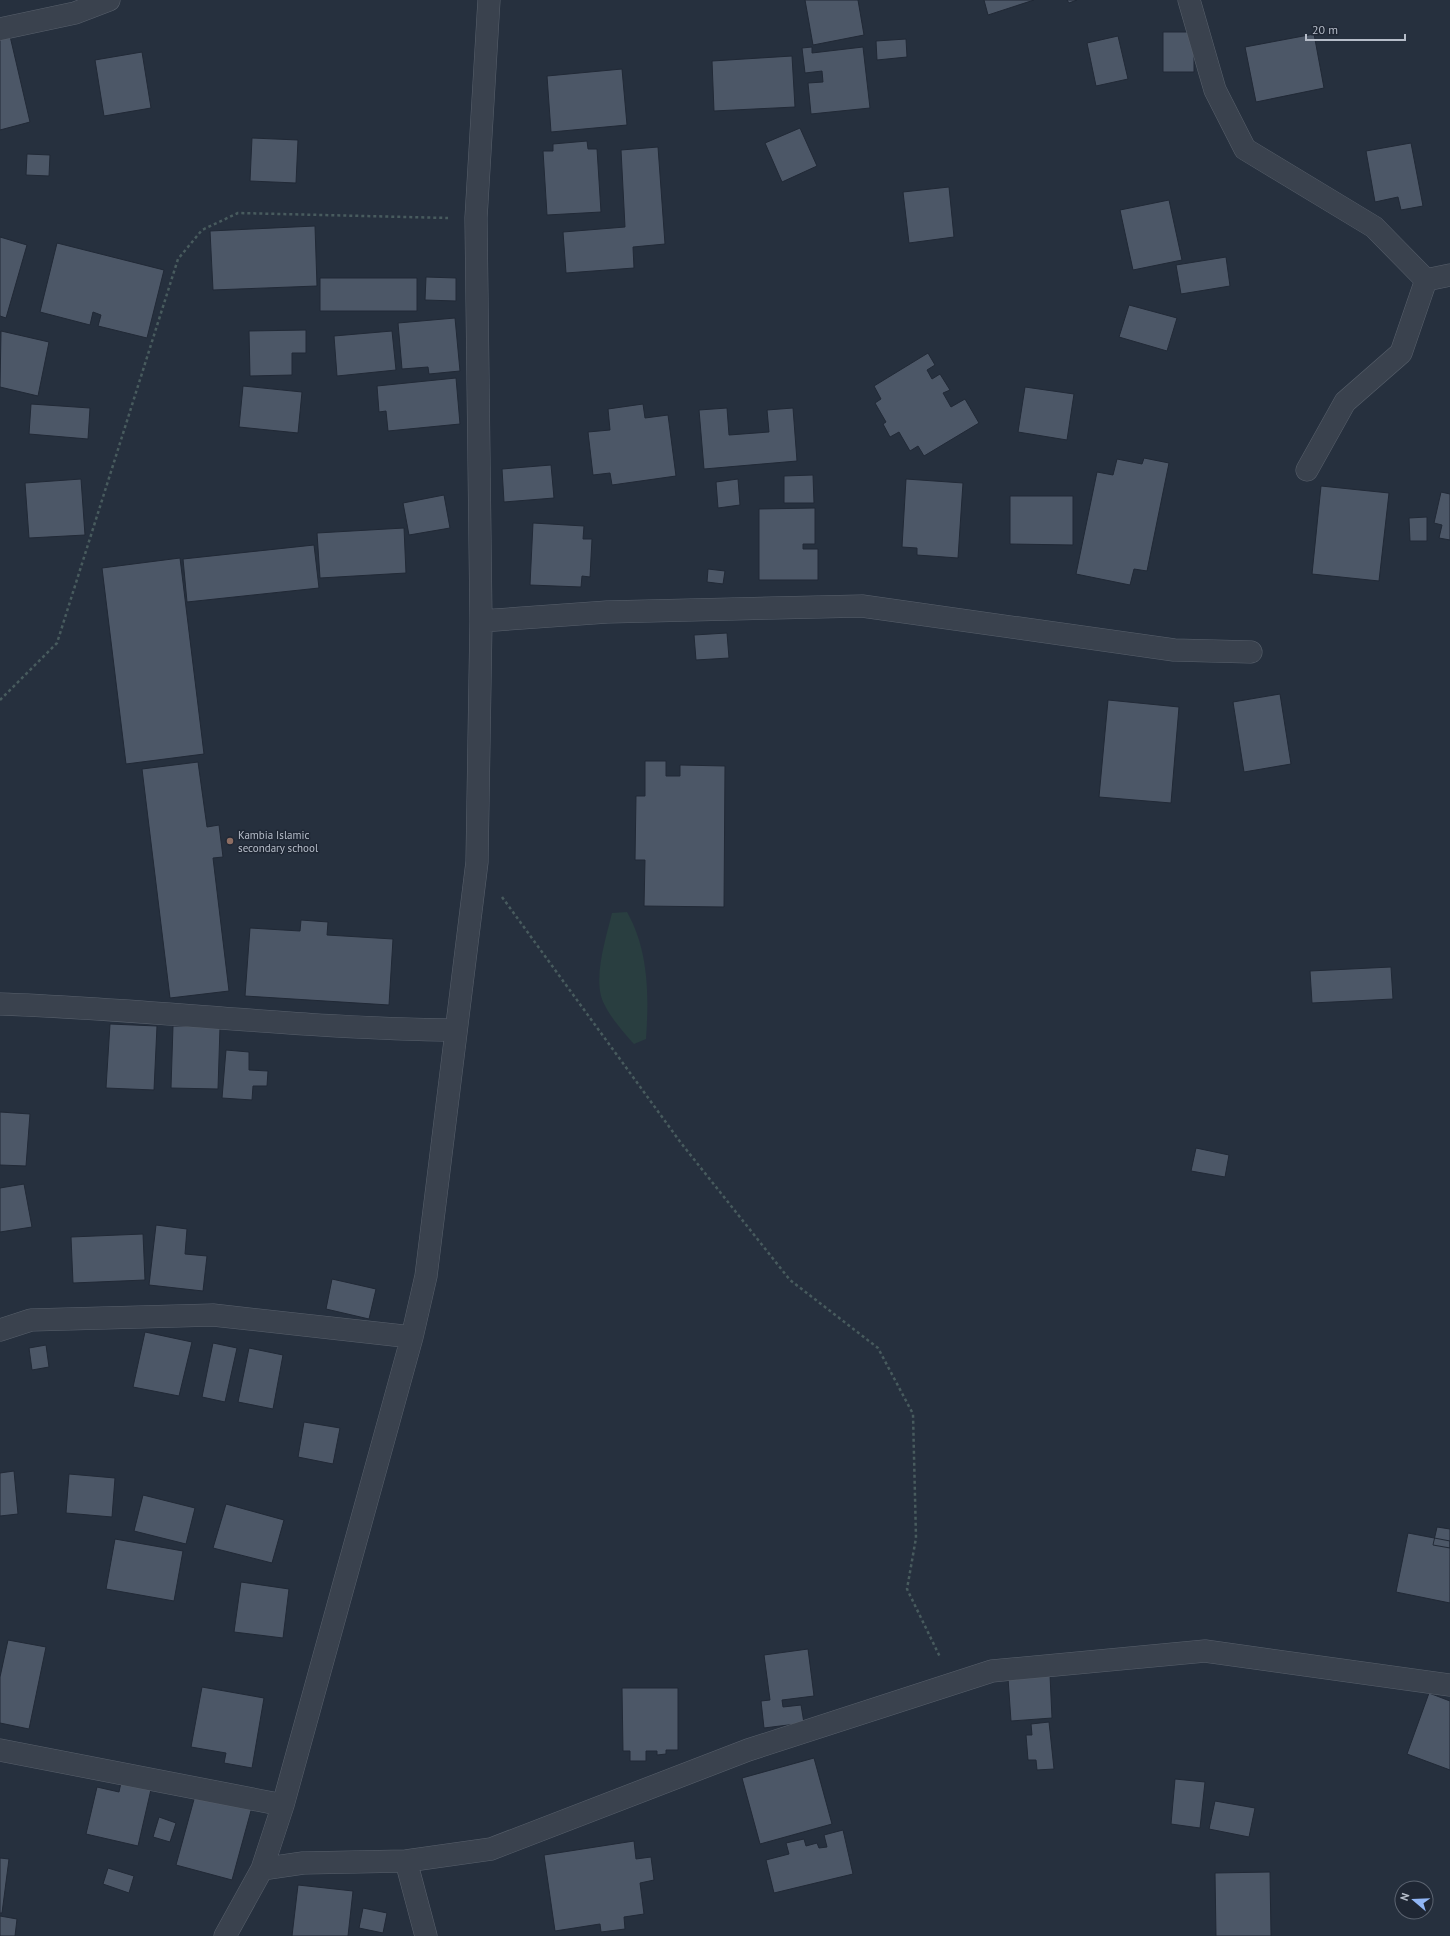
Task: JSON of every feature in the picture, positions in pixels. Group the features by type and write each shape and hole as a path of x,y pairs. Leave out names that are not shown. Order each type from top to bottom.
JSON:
{"street":[{"path":"0,29 75,13 109,0"},
{"path":"225,1936 262,1869 283,1805 412,1337 426,1276 477,862 481,620 476,218 489,0"},
{"path":"1189,0 1215,90 1244,149 1374,227 1426,280"},
{"path":"1426,280 1450,275"},
{"path":"1307,470 1345,402 1402,353 1426,280"},
{"path":"481,620 606,612 862,606 1174,650 1251,652"},
{"path":"0,1004 70,1006 402,1030 456,1030"},
{"path":"0,1330 31,1320 213,1315 412,1337"},
{"path":"262,1869 303,1863 406,1861 491,1849 748,1750 992,1671 1205,1651 1450,1685"},
{"path":"0,1750 283,1805"},
{"path":"406,1861 426,1936"}],"path":[{"path":"0,700 57,643 178,260 202,230 238,213 476,218"},
{"path":"477,862 681,1143 790,1280 878,1348 913,1414 916,1538 907,1589 953,1684"}],"green space":[{"path":"627,912 640,942 646,974 647,990 646,1039 634,1044 606,1008 601,996 599,976 604,944 612,913"}],"building":[{"path":"805,0 858,0 864,35 813,45"},
{"path":"984,0 1034,0 988,15"},
{"path":"1067,0 1077,0 1069,3"},
{"path":"1163,32 1194,32 1194,72 1163,72"},
{"path":"1314,34 1324,88 1256,102 1245,47"},
{"path":"10,36 30,122 0,130 0,39"},
{"path":"1118,36 1128,79 1096,86 1087,43"},
{"path":"906,39 907,57 877,60 876,41"},
{"path":"812,47 812,53 863,47 870,108 811,114 808,83 823,82 822,71 805,73 802,48"},
{"path":"142,52 151,108 104,116 95,60"},
{"path":"792,56 795,107 714,111 712,61"},
{"path":"622,69 627,125 551,132 547,76"},
{"path":"800,128 817,166 782,182 765,143"},
{"path":"252,138 298,140 296,183 250,181"},
{"path":"587,141 588,149 597,149 601,212 547,215 543,151 553,151 553,144"},
{"path":"1411,143 1423,206 1401,210 1398,197 1375,202 1366,151"},
{"path":"658,147 665,244 633,247 634,268 566,273 563,232 625,227 621,150"},
{"path":"27,154 50,155 49,176 26,175"},
{"path":"949,187 954,237 909,243 903,192"},
{"path":"1169,200 1182,260 1133,270 1120,210"},
{"path":"315,226 317,286 213,290 210,231"},
{"path":"0,237 27,245 6,318 0,316"},
{"path":"57,243 164,270 147,338 98,326 101,315 93,312 90,325 40,312"},
{"path":"1226,257 1230,286 1181,294 1176,265"},
{"path":"426,277 456,278 456,301 425,300"},
{"path":"320,278 417,278 417,311 320,311"},
{"path":"1129,305 1177,318 1167,351 1119,337"},
{"path":"455,318 460,371 429,374 428,367 402,369 398,323"},
{"path":"306,330 306,353 292,353 292,375 250,376 249,331"},
{"path":"1,331 49,342 38,396 0,387"},
{"path":"392,331 396,370 337,376 334,336"},
{"path":"928,353 935,365 927,370 932,379 940,374 950,390 943,393 951,407 965,399 979,423 924,456 918,446 910,451 899,432 890,437 883,424 886,422 875,403 881,399 874,386"},
{"path":"456,378 460,424 388,431 386,411 379,412 377,386"},
{"path":"243,386 302,392 298,433 239,427"},
{"path":"1025,387 1074,394 1067,440 1018,432"},
{"path":"31,404 90,408 88,439 29,434"},
{"path":"643,404 645,418 668,415 676,476 612,485 610,473 593,475 588,432 610,430 608,409"},
{"path":"727,408 729,435 769,432 767,410 793,408 797,461 704,469 699,410"},
{"path":"1144,458 1169,463 1147,571 1134,569 1130,585 1076,574 1097,472 1113,475 1117,459 1142,464"},
{"path":"551,465 554,498 504,502 502,469"},
{"path":"813,475 814,503 784,503 784,476"},
{"path":"81,479 85,535 29,538 25,483"},
{"path":"738,479 740,505 718,508 716,482"},
{"path":"906,479 963,483 958,558 917,555 917,548 902,547"},
{"path":"1321,486 1389,493 1379,581 1312,574"},
{"path":"1441,492 1450,494 1450,540 1439,538 1442,525 1434,523"},
{"path":"444,495 450,528 409,535 403,503"},
{"path":"1010,496 1073,496 1073,545 1010,544"},
{"path":"815,508 815,544 803,544 803,549 818,549 818,580 759,580 759,509"},
{"path":"1427,517 1427,541 1410,541 1409,518"},
{"path":"533,523 584,526 583,539 592,539 590,577 582,576 581,587 530,585"},
{"path":"404,528 406,573 320,578 317,533"},
{"path":"314,545 319,588 187,602 183,559"},
{"path":"180,558 204,754 126,764 102,568"},
{"path":"708,569 725,571 723,584 707,582"},
{"path":"727,633 729,658 696,660 694,635"},
{"path":"1280,694 1291,764 1244,772 1233,702"},
{"path":"1108,700 1179,707 1171,803 1099,797"},
{"path":"645,761 666,761 666,776 680,776 680,765 725,766 724,907 644,906 645,860 635,860 636,796 645,796"},
{"path":"198,762 207,827 219,825 223,857 213,858 229,991 170,998 142,769"},
{"path":"301,920 328,922 327,935 393,939 389,1005 245,996 250,928 300,931"},
{"path":"1391,967 1393,999 1312,1003 1310,971"},
{"path":"110,1024 157,1026 154,1090 106,1088"},
{"path":"173,1026 220,1027 218,1089 171,1088"},
{"path":"226,1050 249,1052 249,1070 268,1071 267,1086 253,1086 252,1100 222,1098"},
{"path":"0,1112 30,1114 26,1166 0,1165"},
{"path":"1196,1148 1229,1155 1225,1177 1191,1171"},
{"path":"24,1184 32,1227 0,1232 0,1188"},
{"path":"156,1225 187,1229 185,1254 207,1256 203,1291 149,1285"},
{"path":"143,1234 145,1280 73,1283 71,1237"},
{"path":"332,1279 376,1289 369,1319 326,1309"},
{"path":"145,1332 192,1342 179,1396 133,1387"},
{"path":"213,1343 237,1348 225,1402 202,1397"},
{"path":"46,1345 49,1367 32,1370 29,1348"},
{"path":"249,1348 283,1355 273,1409 238,1402"},
{"path":"304,1422 340,1428 333,1464 298,1457"},
{"path":"14,1471 18,1514 0,1516 0,1473"},
{"path":"69,1474 115,1478 112,1517 66,1513"},
{"path":"143,1495 195,1508 186,1544 134,1531"},
{"path":"226,1504 284,1520 272,1563 213,1548"},
{"path":"1437,1527 1450,1529 1450,1548 1433,1545"},
{"path":"1408,1533 1450,1541 1450,1603 1396,1592"},
{"path":"115,1539 183,1551 174,1601 106,1589"},
{"path":"241,1582 289,1589 283,1638 234,1632"},
{"path":"8,1640 46,1647 29,1729 0,1723 0,1677"},
{"path":"808,1649 814,1696 782,1700 783,1707 801,1705 804,1723 764,1728 761,1701 770,1700 764,1655"},
{"path":"1050,1675 1052,1718 1011,1721 1008,1678"},
{"path":"202,1687 264,1698 252,1768 224,1763 226,1753 191,1747"},
{"path":"622,1688 678,1688 678,1750 666,1750 666,1754 657,1755 657,1751 646,1751 646,1761 630,1761 630,1751 623,1751"},
{"path":"1429,1693 1450,1701 1450,1770 1407,1754"},
{"path":"1049,1722 1054,1769 1037,1770 1036,1760 1028,1760 1026,1735 1032,1735 1031,1724"},
{"path":"814,1758 832,1824 760,1844 742,1778"},
{"path":"122,1778 152,1785 138,1846 86,1834 97,1787 119,1792"},
{"path":"1175,1779 1205,1782 1200,1828 1171,1824"},
{"path":"196,1792 252,1807 232,1880 176,1865"},
{"path":"1215,1801 1255,1808 1249,1837 1209,1829"},
{"path":"159,1817 176,1823 170,1842 153,1837"},
{"path":"843,1830 853,1874 774,1893 766,1860 789,1854 786,1843 804,1839 806,1846 817,1843 819,1848 827,1847 824,1835"},
{"path":"634,1841 636,1859 651,1857 654,1880 640,1883 644,1914 624,1917 625,1929 601,1932 600,1924 555,1931 544,1855"},
{"path":"0,1858 9,1859 2,1913 0,1913"},
{"path":"108,1868 134,1876 129,1893 103,1884"},
{"path":"1270,1872 1271,1936 1216,1936 1215,1873"},
{"path":"298,1885 353,1891 348,1936 292,1936"},
{"path":"363,1908 387,1913 383,1933 359,1928"},
{"path":"0,1916 17,1919 15,1936 0,1936"}],"place":[{"name":"Kambia Islamic secondary school","path":"230,841"}]}
